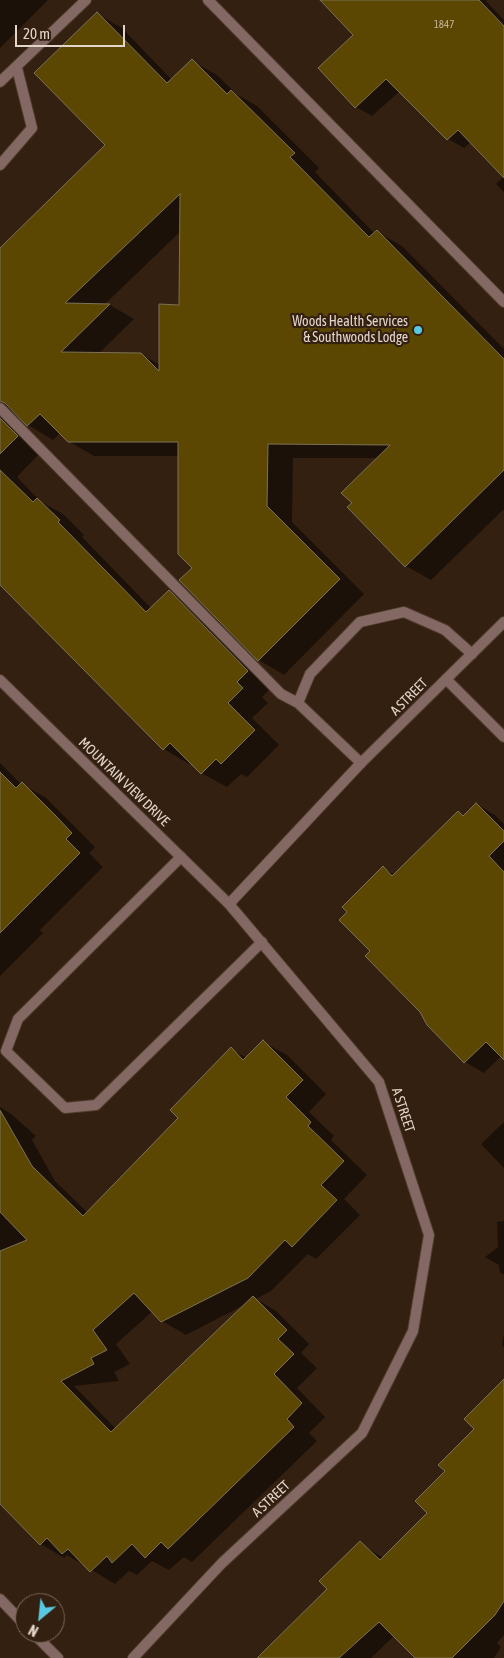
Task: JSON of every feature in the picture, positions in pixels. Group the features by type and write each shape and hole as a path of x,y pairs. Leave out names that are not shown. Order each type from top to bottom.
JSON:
{"street":[{"path":"0,82 17,68 30,52 86,0"},
{"path":"208,0 504,302"},
{"path":"0,165 32,128 17,68"},
{"path":"0,408 281,694 298,703 361,763"},
{"path":"298,703 310,674 360,622 404,612 446,630 472,654"},
{"name":"A STREET","path":"133,1658 222,1563 362,1433 413,1331 429,1235 379,1082 229,904 361,763 504,622"},
{"path":"446,679 504,737"},
{"name":"MOUNTAIN VIEW DRIVE","path":"0,680 229,904"},
{"path":"181,857 18,1019 6,1051 66,1108 96,1105 262,942"},
{"path":"0,1599 15,1614"},
{"path":"43,1643 58,1658"}],"building":[{"path":"320,0 479,0 504,26 504,178 458,130 447,140 386,79 355,108 318,68 353,35"},
{"name":"Woods Health Services & Southwoods Lodge","path":"97,12 167,83 192,59 227,94 231,90 295,153 290,157 369,237 377,230 504,359 504,470 405,567 347,507 352,503 341,493 390,445 268,444 267,506 340,579 258,661 179,580 192,568 178,554 178,442 68,442 40,414 27,426 5,403 0,401 0,248 105,145 34,73","holes":["180,194 179,305 159,304 159,371 141,353 61,352 110,304 65,303"]},
{"path":"0,418 18,436 0,454"},
{"path":"0,470 33,502 37,498 60,520 58,522 146,612 169,590 248,671 237,682 243,688 228,703 255,730 221,764 216,759 201,774 170,743 163,750 0,585"},
{"path":"0,772 16,788 22,782 56,816 72,833 66,839 80,853 0,933"},
{"path":"476,803 504,831 504,841 489,856 504,872 504,1060 486,1042 464,1063 427,1025 420,1012 365,956 370,951 339,920 347,912 342,907 383,866 392,876 458,811 463,816"},
{"path":"263,1040 303,1080 286,1097 311,1122 308,1126 344,1161 321,1185 337,1200 292,1247 285,1240 248,1278 161,1322 134,1293 93,1330 107,1350 91,1358 94,1364 61,1381 111,1432 253,1296 287,1330 278,1339 294,1354 274,1374 302,1403 287,1419 294,1427 168,1549 161,1542 145,1558 132,1544 112,1563 107,1556 90,1572 68,1549 62,1554 47,1538 40,1545 0,1504 0,1251 27,1240 0,1212 0,1110 32,1166 83,1216 178,1118 170,1110 231,1047 243,1060"},
{"path":"504,1379 504,1601 495,1615 452,1658 415,1658 379,1622 339,1658 257,1658 327,1589 319,1581 360,1541 380,1560 427,1513 415,1501 445,1471 438,1465 474,1429 464,1419"}],"place":[{"name":"Woods Health Services & Southwoods Lodge","path":"418,330"}]}
